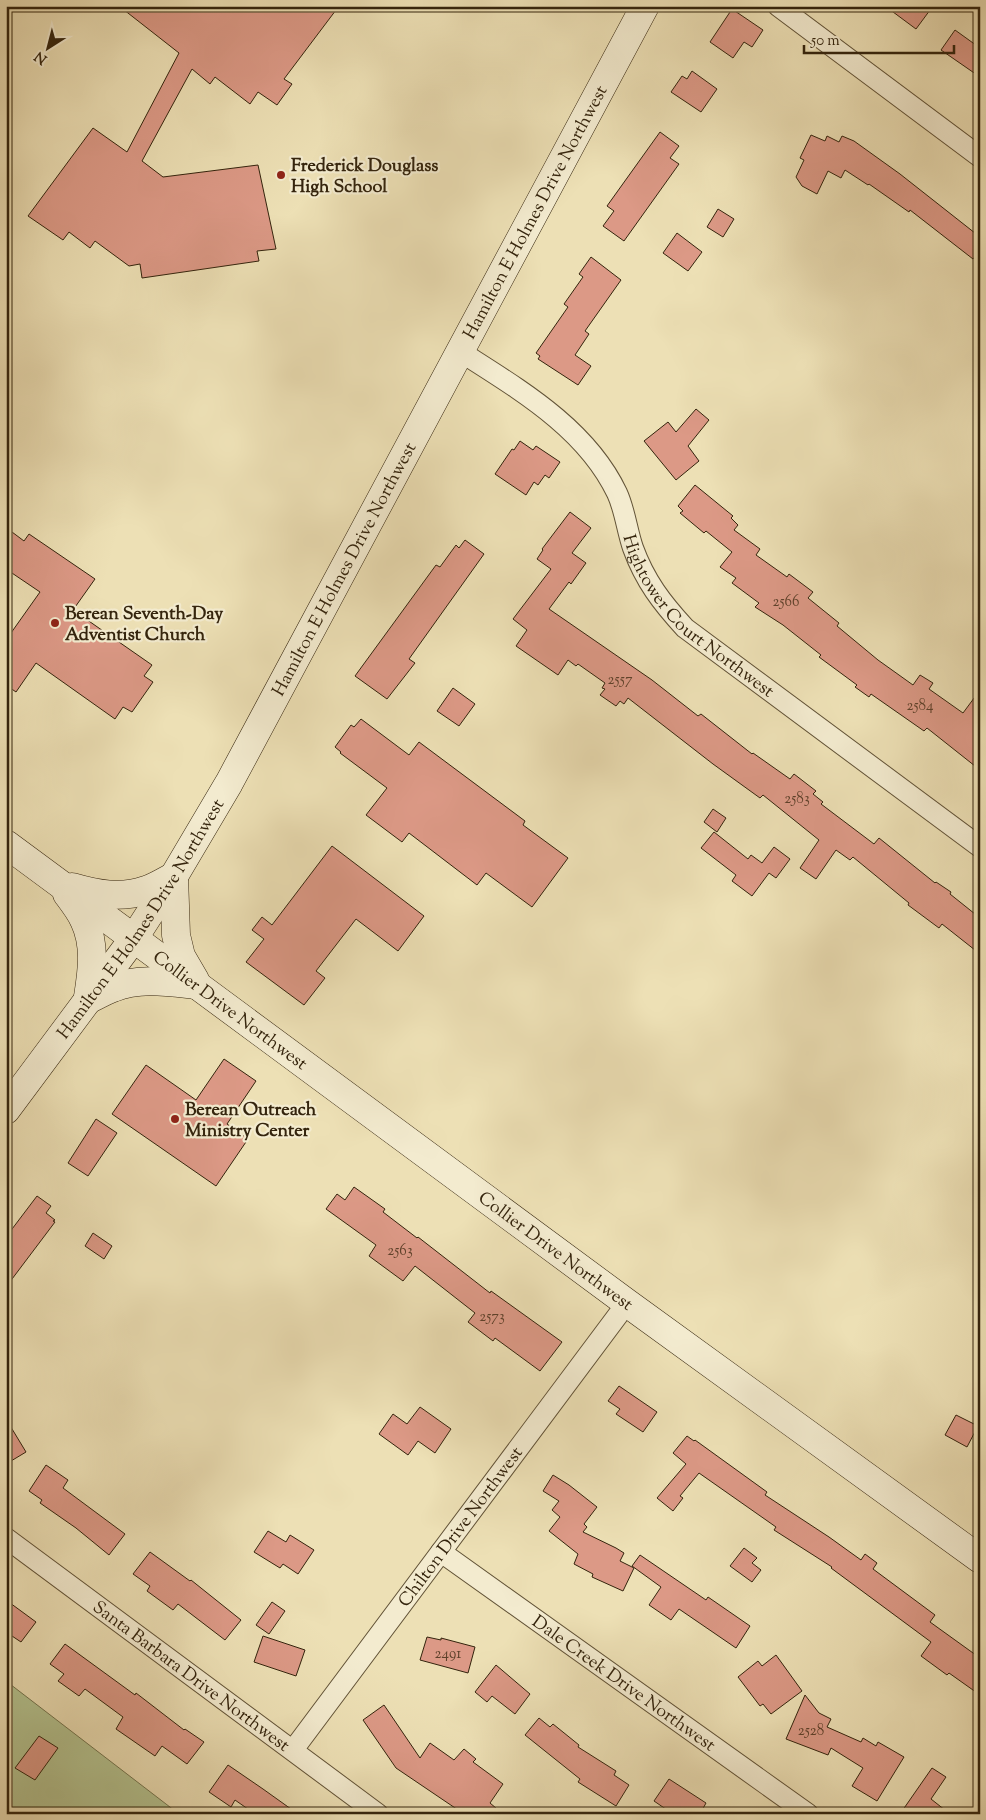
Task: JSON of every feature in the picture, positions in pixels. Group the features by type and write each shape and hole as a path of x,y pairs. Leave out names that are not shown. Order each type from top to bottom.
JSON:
{"main road":[{"name":"Hamilton E Holmes Drive Northwest","path":"6,1110 134,938 229,784 645,6"},
{"name":"Collier Drive Northwest","path":"6,844 627,1303 980,1559"},
{"path":"61,884 99,894 125,895 145,890 174,876 176,934 181,956 198,985"},
{"path":"61,884 84,920 91,944 93,967 88,1000"},
{"path":"88,1000 114,987 134,983 164,981 198,985"}],"street":[{"path":"778,6 980,157"},
{"name":"Hightower Court Northwest","path":"461,352 525,394 572,431 593,452 618,494 633,548 646,577 663,604 685,628 980,847"},
{"name":"Chilton Drive Northwest","path":"293,1750 627,1303"},
{"name":"Santa Barbara Drive Northwest","path":"6,1538 378,1814"},
{"name":"Dale Creek Drive Northwest","path":"441,1552 808,1814"}],"green space":[{"path":"6,1681 179,1814 6,1814"}],"building":[{"path":"119,6 339,6 284,79 292,84 277,105 258,92 250,104 215,77 210,84 192,69 142,161 163,177 258,165 276,249 257,251 259,261 142,278 140,264 129,266 95,241 90,248 69,232 63,240 28,216 93,128 127,152 179,53"},
{"path":"885,6 933,6 916,29"},
{"path":"732,9 763,30 752,47 744,42 733,58 710,42"},
{"path":"955,30 980,48 980,77 941,50"},
{"path":"692,71 717,89 701,112 671,92 682,76 687,79"},
{"path":"660,132 679,146 670,158 679,164 624,241 603,226 614,211 607,206"},
{"path":"811,135 825,141 827,136 839,142 842,136 854,141 900,174 980,237 980,251 973,259 910,210 909,212 845,170 841,178 828,171 817,194 802,186 796,177 804,160 800,158"},
{"path":"718,209 734,219 723,237 707,227"},
{"path":"677,233 702,252 688,271 663,253"},
{"path":"591,257 621,280 585,331 589,334 575,355 591,366 578,385 538,359 540,356 536,353 568,307 564,304 583,277 579,274"},
{"path":"696,409 709,420 688,446 699,461 676,480 644,441 668,422 676,432"},
{"path":"520,441 533,450 536,446 560,462 549,478 545,475 538,485 534,482 526,495 495,474 512,449 514,450"},
{"path":"695,485 733,516 731,518 738,525 734,530 760,549 756,555 787,577 789,574 813,592 808,598 839,623 837,626 878,660 913,685 920,675 933,683 929,689 963,713 980,690 980,770 927,728 924,731 871,694 869,697 855,687 857,685 819,657 821,655 783,625 755,607 759,603 732,583 736,578 720,567 732,552 706,531 704,533 680,513 683,511 678,506"},
{"path":"570,512 591,528 572,553 586,563 549,609 652,680 698,716 701,714 752,754 790,779 794,774 816,791 813,794 823,802 821,804 874,844 879,838 935,883 951,892 950,894 980,918 980,954 942,924 939,928 908,905 909,903 853,857 850,860 836,850 816,879 800,868 819,840 763,795 760,798 628,698 624,704 620,701 616,706 600,695 605,689 602,688 605,683 578,664 576,666 568,660 558,675 516,646 527,630 513,619 551,569 537,559 542,549"},
{"name":"Berean Seventh-Day Adventist Church","path":"12,532 24,541 29,534 95,579 73,610 152,665 144,676 153,682 132,712 123,707 115,719 36,663 16,692 6,685 6,640 40,592 6,569 6,541"},
{"path":"465,540 484,554 409,659 415,663 387,699 355,676 436,565 440,567 456,545 459,548"},
{"path":"453,688 475,704 459,726 437,711"},
{"path":"361,719 409,755 419,742 525,821 523,825 568,858 532,907 486,873 477,885 409,833 402,842 366,815 387,788 340,753 335,747 351,725 354,727"},
{"path":"713,809 726,818 717,832 704,822"},
{"path":"714,832 748,859 751,855 762,863 774,847 790,859 776,878 769,873 752,896 732,881 736,875 701,848"},
{"path":"332,846 424,916 398,951 356,919 316,971 325,978 304,1005 246,962 264,939 252,930 262,917 272,925"},
{"name":"Berean Outreach Ministry Center","path":"224,1059 256,1081 227,1124 248,1139 216,1186 112,1114 146,1065 196,1100"},
{"path":"96,1119 117,1133 88,1176 68,1163"},
{"path":"354,1187 385,1209 383,1212 490,1293 491,1291 562,1342 540,1371 495,1338 493,1341 468,1322 475,1313 415,1266 403,1281 369,1256 376,1245 326,1209 337,1194 345,1200"},
{"path":"37,1196 51,1206 46,1213 55,1222 6,1287 6,1237"},
{"path":"93,1233 112,1246 104,1259 85,1246"},
{"path":"619,1386 657,1412 643,1432 616,1414 620,1409 608,1401"},
{"path":"420,1407 451,1429 435,1453 418,1441 408,1455 379,1434 393,1414 407,1424"},
{"path":"956,1415 978,1426 967,1447 945,1435"},
{"path":"6,1419 26,1452 6,1464"},
{"path":"687,1436 767,1492 765,1495 861,1560 865,1554 877,1563 873,1569 935,1615 930,1622 980,1658 980,1695 949,1673 947,1675 921,1656 931,1642 832,1567 774,1530 776,1527 699,1473 680,1496 683,1498 673,1511 657,1498 686,1464 673,1453"},
{"path":"46,1465 68,1480 63,1488 125,1534 109,1555 76,1528 40,1503 42,1500 29,1491"},
{"path":"553,1475 597,1507 584,1524 587,1527 583,1532 624,1553 620,1561 634,1568 623,1591 592,1577 593,1574 574,1564 578,1554 549,1531 560,1517 552,1510 559,1501 543,1491"},
{"path":"268,1531 286,1542 290,1535 314,1550 298,1574 283,1564 280,1568 254,1552"},
{"path":"744,1548 757,1558 752,1563 761,1570 752,1582 730,1566"},
{"path":"150,1552 191,1580 241,1620 225,1640 178,1604 173,1610 147,1591 150,1586 133,1574"},
{"path":"640,1555 706,1600 708,1597 750,1626 736,1648 679,1609 671,1620 649,1605 661,1587 632,1566"},
{"path":"6,1600 36,1622 21,1642 6,1632"},
{"path":"272,1602 285,1611 269,1634 256,1625"},
{"path":"263,1636 305,1650 296,1676 254,1662"},
{"path":"427,1637 441,1640 441,1638 475,1647 468,1673 420,1660"},
{"path":"65,1644 135,1695 136,1693 184,1730 204,1742 187,1764 162,1746 155,1756 116,1729 123,1717 85,1689 79,1696 58,1681 64,1674 50,1664"},
{"path":"776,1655 802,1691 771,1714 763,1704 760,1706 738,1677 758,1661 762,1666"},
{"path":"496,1665 530,1694 515,1714 492,1696 487,1702 475,1692"},
{"path":"805,1695 819,1713 831,1719 827,1727 861,1742 863,1738 876,1746 878,1742 904,1757 877,1801 852,1786 863,1768 831,1748 828,1755 786,1739"},
{"path":"384,1705 420,1758 430,1743 454,1760 464,1749 476,1759 473,1762 503,1784 490,1803 503,1814 464,1814 396,1768 363,1720"},
{"path":"539,1718 550,1727 553,1724 579,1745 578,1747 616,1771 614,1775 629,1785 616,1806 578,1782 580,1779 525,1735"},
{"path":"39,1736 58,1748 35,1780 15,1768"},
{"path":"228,1765 298,1814 255,1814 235,1800 231,1807 209,1792"},
{"path":"932,1768 946,1777 931,1799 950,1814 900,1814"},
{"path":"669,1779 706,1803 700,1814 673,1814 654,1801"}],"place":[{"name":"Frederick Douglass High School","path":"281,175"},
{"name":"Berean Seventh-Day Adventist Church","path":"55,623"},
{"name":"Berean Outreach Ministry Center","path":"175,1119"}]}
